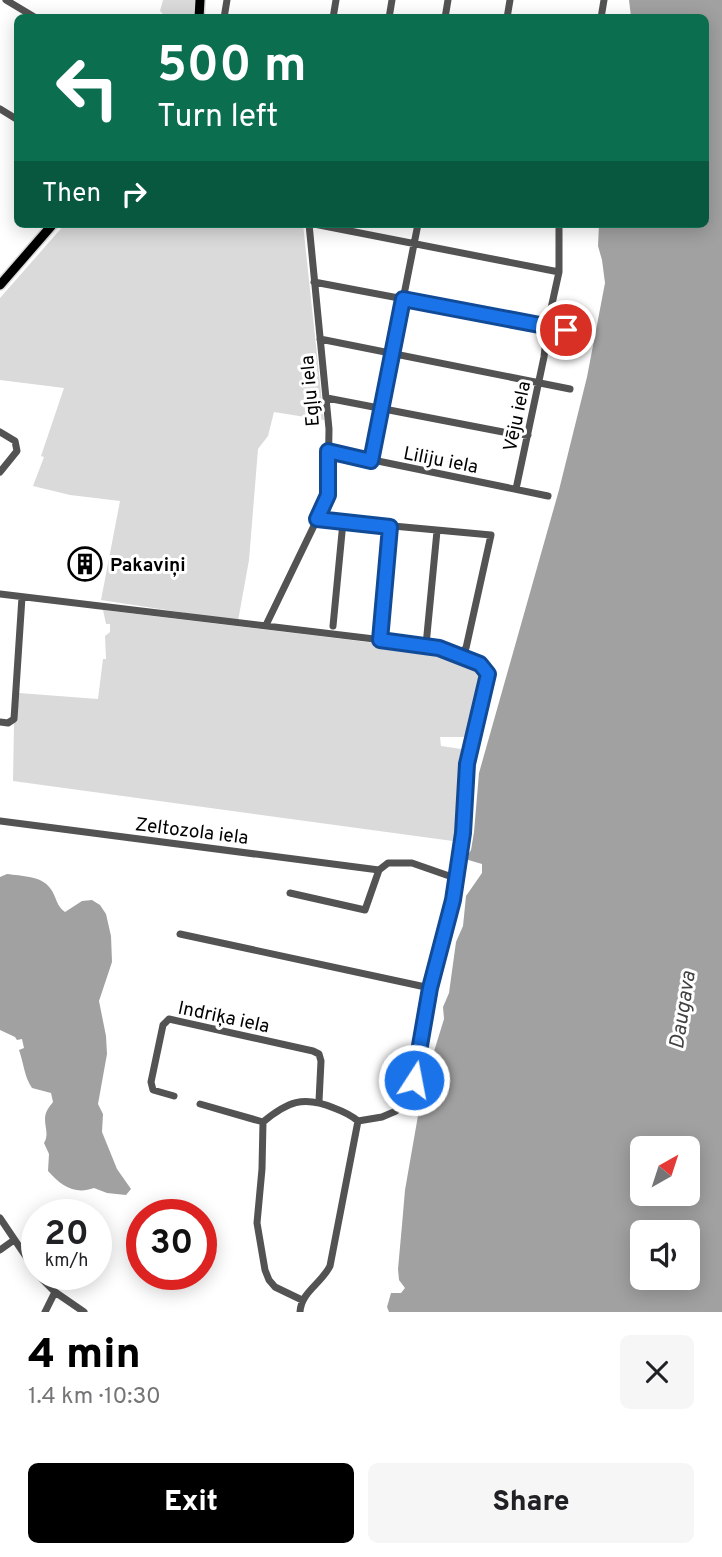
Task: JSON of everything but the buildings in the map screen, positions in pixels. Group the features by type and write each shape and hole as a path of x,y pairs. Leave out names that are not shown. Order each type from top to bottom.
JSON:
{"main road":[{"path":"0,285 50,228"}],"street":[{"path":"6,0 29,14"},
{"name":"Egļu iela","path":"266,625 328,495 327,398 309,228"},
{"path":"334,228 559,272"},
{"path":"371,461 417,228"},
{"name":"Vēju iela","path":"516,489 559,272 559,228"},
{"path":"314,282 584,333"},
{"path":"320,340 570,388"},
{"path":"327,398 528,435"},
{"path":"0,432 15,441 17,450 0,472"},
{"name":"Liliju iela","path":"328,451 548,496"},
{"path":"317,519 491,535 466,648 457,655"},
{"path":"333,626 343,522"},
{"path":"380,640 390,527"},
{"path":"426,645 437,531"},
{"path":"0,594 426,645 480,664 488,674 467,764 463,833 453,900 430,988 418,1059 409,1093 401,1107 390,1115 358,1121 319,1101 292,1102 263,1122 257,1223 265,1270 275,1287 302,1300"},
{"path":"0,722 8,723 15,719 22,597"},
{"name":"Zeltozola iela","path":"0,821 379,870 388,863 412,863 456,878"},
{"path":"290,893 365,910 379,870"},
{"path":"180,933 430,988"},
{"name":"Indriķa iela","path":"174,1096 153,1090 151,1082 163,1025 169,1019 319,1054 319,1101"},
{"path":"200,1104 263,1122"},
{"path":"300,1312 302,1300 322,1280 330,1266 358,1121"},
{"path":"0,1218 21,1250"},
{"path":"0,1250 14,1240"},
{"path":"45,1312 55,1292 84,1312"}],"shaded area":[{"path":"163,0 194,0 194,14 163,14 160,11"},
{"path":"61,228 303,228 324,420 274,412 268,436 258,449 249,560 238,621 101,600 120,501 70,495 33,486 64,388 0,380 0,298"},
{"path":"103,610 441,651 474,666 486,682 471,737 440,737 441,746 468,750 460,842 13,781 14,724 19,693 98,699 103,659 106,659 105,636 110,632 110,624 106,624"}],"water":[{"name":"Daugava","path":"629,0 722,0 722,1312 389,1312 387,1307 391,1293 401,1293 405,1288 399,1280 398,1269 405,1190 423,1087 444,1019 443,1007 449,993 456,942 463,926 466,896 482,873 482,864 465,859 471,850 474,832 479,773 559,490 587,377 605,283 598,246 599,228 709,228 709,14 631,14"},
{"path":"7,874 42,881 50,888 65,912 82,901 92,900 100,905 106,914 111,936 112,962 99,1001 107,1054 98,1104 103,1114 102,1132 117,1169 131,1189 126,1195 107,1193 94,1188 75,1190 63,1185 48,1171 49,1154 44,1143 47,1134 46,1114 53,1102 51,1093 32,1088 19,1050 24,1048 22,1039 17,1040 0,1030 0,877"}],"place":[{"name":"Pakaviņi","path":"85,564"}],"route":[{"path":"414,1080 430,988 455,890 463,833 467,764 488,674 480,664 439,648 380,640 390,527 317,519 328,495 328,451 371,461 403,299 566,330"}]}
